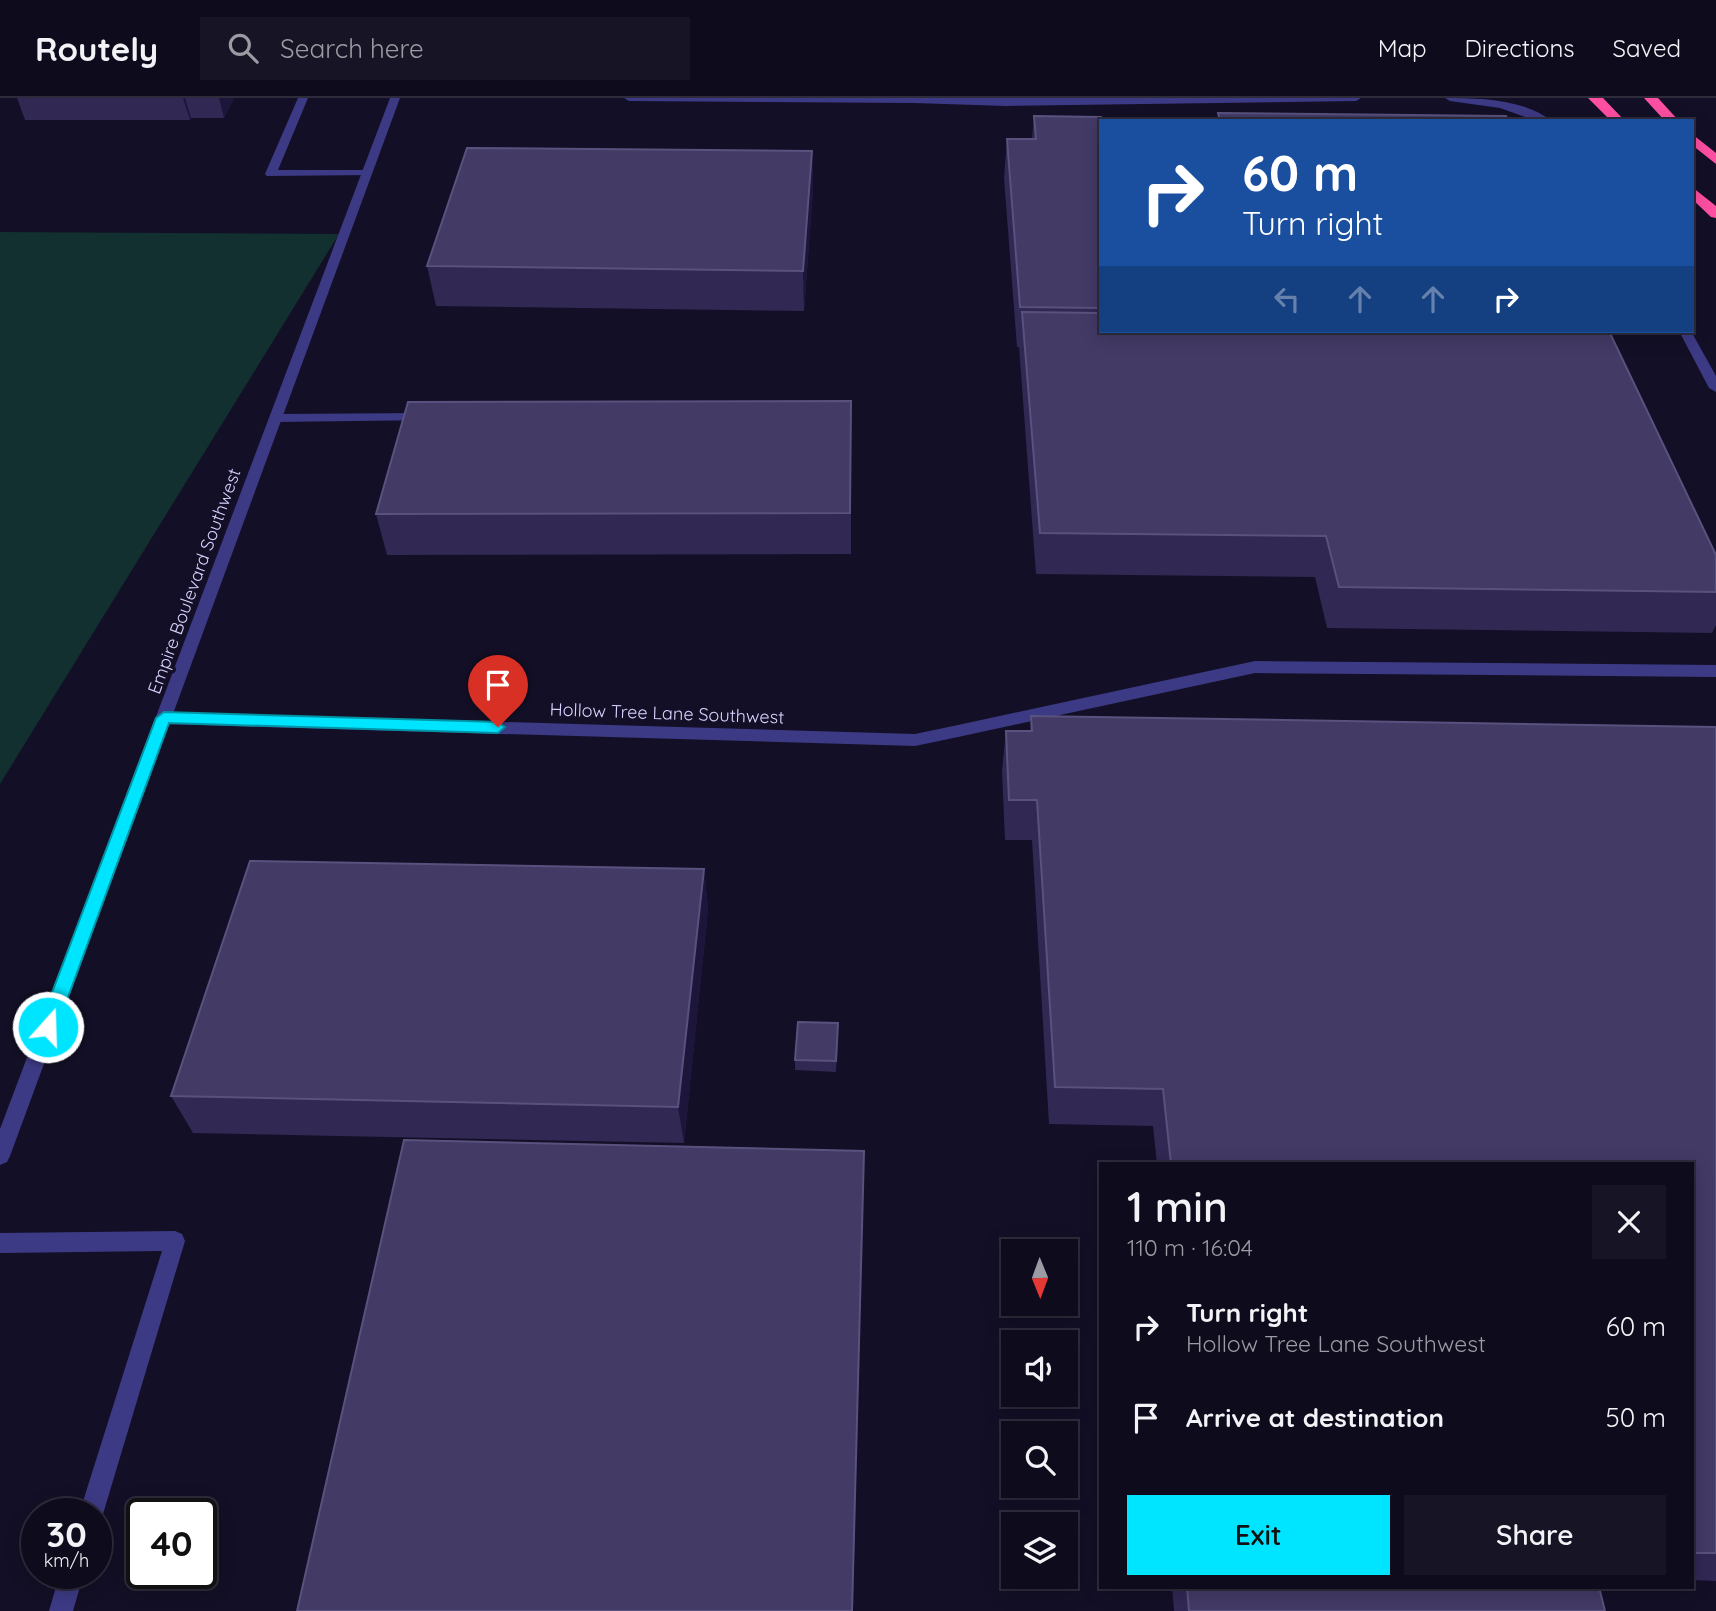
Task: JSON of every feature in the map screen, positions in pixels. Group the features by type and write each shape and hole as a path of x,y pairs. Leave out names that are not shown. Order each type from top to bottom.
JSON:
{"highway":[{"path":"1595,98 1617,119"},
{"path":"1651,98 1671,119"},
{"path":"1694,140 1716,160"},
{"path":"1694,193 1716,214"}],"street":[{"path":"303,98 271,174 367,173"},
{"name":"Empire Boulevard Southwest","path":"0,1156 395,98"},
{"path":"629,98 1074,101 1356,98"},
{"path":"1450,98 1491,101 1543,119"},
{"path":"1686,333 1716,388"},
{"path":"276,418 446,417"},
{"name":"Hollow Tree Lane Southwest","path":"164,718 915,740 1255,667 1716,671"},
{"path":"0,1243 175,1241 96,1498"},
{"path":"61,1611 67,1589"}],"green space":[{"path":"0,232 339,234 0,784"}],"building":[{"path":"1218,113 1506,116 1508,119 1220,119"},
{"path":"1034,116 1101,117 1099,308 1020,307 1007,139 1036,139"},
{"path":"467,148 812,151 803,271 427,266"},
{"path":"1022,312 1099,313 1099,333 1610,333 1716,555 1716,592 1339,587 1326,536 1040,533"},
{"path":"851,401 850,513 376,514 408,402"},
{"path":"1031,716 1716,727 1716,1553 1694,1553 1694,1162 1171,1162 1163,1089 1055,1087 1037,800 1009,800 1006,731 1032,731"},
{"path":"250,861 704,869 678,1107 171,1096"},
{"path":"798,1022 838,1023 836,1061 795,1060"},
{"path":"404,1140 864,1151 852,1611 297,1611"},
{"path":"1187,1589 1600,1589 1605,1611 1189,1611"}],"route":[{"path":"48,1027 164,718 498,727"}]}
